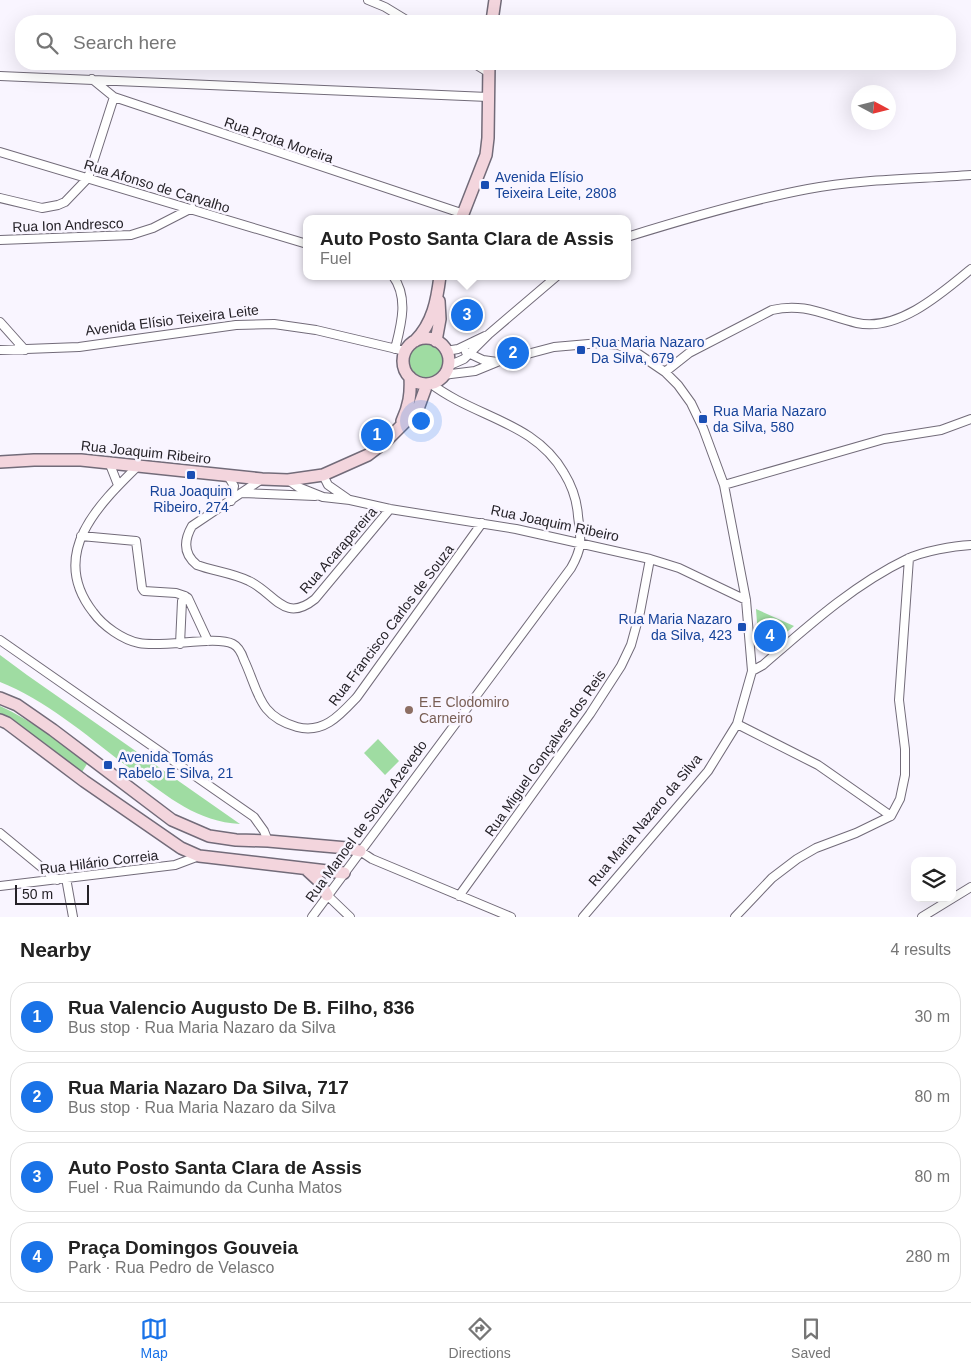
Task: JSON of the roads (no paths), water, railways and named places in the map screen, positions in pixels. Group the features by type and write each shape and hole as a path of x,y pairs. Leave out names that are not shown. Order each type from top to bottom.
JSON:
{"main road":[{"path":"493,15 495,0"},
{"path":"463,215 486,155 488,138 488,70"},
{"path":"414,342 430,322 439,280"},
{"path":"436,341 440,319 438,291"},
{"path":"401,425 410,403 411,392 410,377 400,350 425,338 436,341 446,351 446,371 440,379 428,384 420,383 410,377"},
{"path":"323,475 368,455 385,442 419,406 428,384"},
{"name":"Rua Joaquim Ribeiro","path":"0,462 82,460 262,479 288,480 323,475"},
{"path":"0,698 24,710 172,820 209,836 236,840 347,848 360,851"},
{"path":"0,720 7,723 84,782 181,848 199,856 344,873"},
{"path":"84,782 98,764"},
{"path":"306,869 319,881 327,895"}],"street":[{"path":"368,0 398,15"},
{"path":"0,76 488,97"},
{"name":"Rua Prota Moreira","path":"92,79 114,97 460,215"},
{"path":"0,198 42,208 65,202 88,178 114,97"},
{"name":"Rua Afonso de Carvalho","path":"0,152 303,243"},
{"path":"631,236 808,189 845,184 971,175"},
{"name":"Rua Ion Andresco","path":"0,240 131,235 153,228 192,208"},
{"path":"665,372 689,352 772,310 786,307 805,308 858,323 887,322 904,316 934,299 971,269"},
{"path":"396,280 402,300 400,350"},
{"path":"446,371 470,354 489,334 553,280"},
{"path":"0,322 25,350"},
{"name":"Avenida Elísio Teixeira Leite","path":"0,350 79,347 236,325 274,324 316,330 400,350"},
{"path":"446,351 458,350 489,334"},
{"name":"Rua Maria Nazaro da Silva","path":"446,371 475,371 497,362 554,347 600,343 618,345 637,352 665,372 678,385 690,403 703,428 724,485 746,600 752,671 737,724 708,771 583,917"},
{"path":"458,350 483,360 497,362"},
{"name":"Rua Manoel de Souza Azevedo","path":"312,917 571,568 581,543 578,508 570,484 559,465 545,447 527,434 454,399 428,384"},
{"path":"724,485 884,439 941,430 971,419"},
{"path":"109,462 118,485"},
{"name":"Rua Francisco Carlos de Souza","path":"139,465 96,509 80,536 77,548 76,577 84,601 98,618 125,638 137,643 180,644 208,641 225,642 237,647 267,712 284,723 302,728 309,729 323,726 339,716 356,696 482,523"},
{"name":"Rua Joaquim Ribeiro","path":"323,475 328,485 350,500"},
{"path":"228,476 234,486 231,501"},
{"name":"Rua Acarapereira","path":"262,479 192,526 187,534 185,544 187,554 197,565 247,580 286,608 302,608 315,599 390,509"},
{"name":"Rua Joaquim Ribeiro","path":"288,480 298,487 323,496 390,509 482,523 650,559 679,568 746,600"},
{"path":"242,493 323,496"},
{"path":"80,536 136,541 142,588 144,591 176,593 188,598 208,641"},
{"path":"752,671 762,665 840,599 909,558 953,546 971,545"},
{"path":"735,917 772,878 797,859 816,848 856,833 891,816 900,798 905,775 905,749 899,700 909,558"},
{"name":"Rua Miguel Gonçalves dos Reis","path":"459,896 590,714 620,666 631,645 650,559"},
{"path":"180,644 182,601 185,596"},
{"path":"0,640 254,817 264,831 268,841"},
{"path":"737,724 818,765 891,816"},
{"path":"0,833 62,879 73,917"},
{"path":"360,851 372,859 511,917"},
{"name":"Rua Hilário Correia","path":"0,886 175,865 199,856"},
{"path":"922,917 971,888"},
{"path":"327,895 350,917"}],"place":[{"name":"Avenida Elísio Teixeira Leite, 2808","path":"485,185"},
{"name":"Auto Posto Santa Clara de Assis","path":"467,315"},
{"name":"Rua Maria Nazaro Da Silva, 679","path":"581,350"},
{"name":"Rua Maria Nazaro Da Silva, 717","path":"513,353"},
{"name":"Rua Maria Nazaro da Silva, 580","path":"703,419"},
{"name":"Rua Valencio Augusto De B. Filho, 836","path":"377,435"},
{"name":"Rua Joaquim Ribeiro, 274","path":"191,475"},
{"name":"Rua Maria Nazaro da Silva, 423","path":"742,627"},
{"name":"Praça Domingos Gouveia","path":"770,636"},
{"name":"E.E Clodomiro Carneiro","path":"409,710"},
{"name":"Avenida Tomás Rabelo E Silva, 21","path":"108,765"}]}
